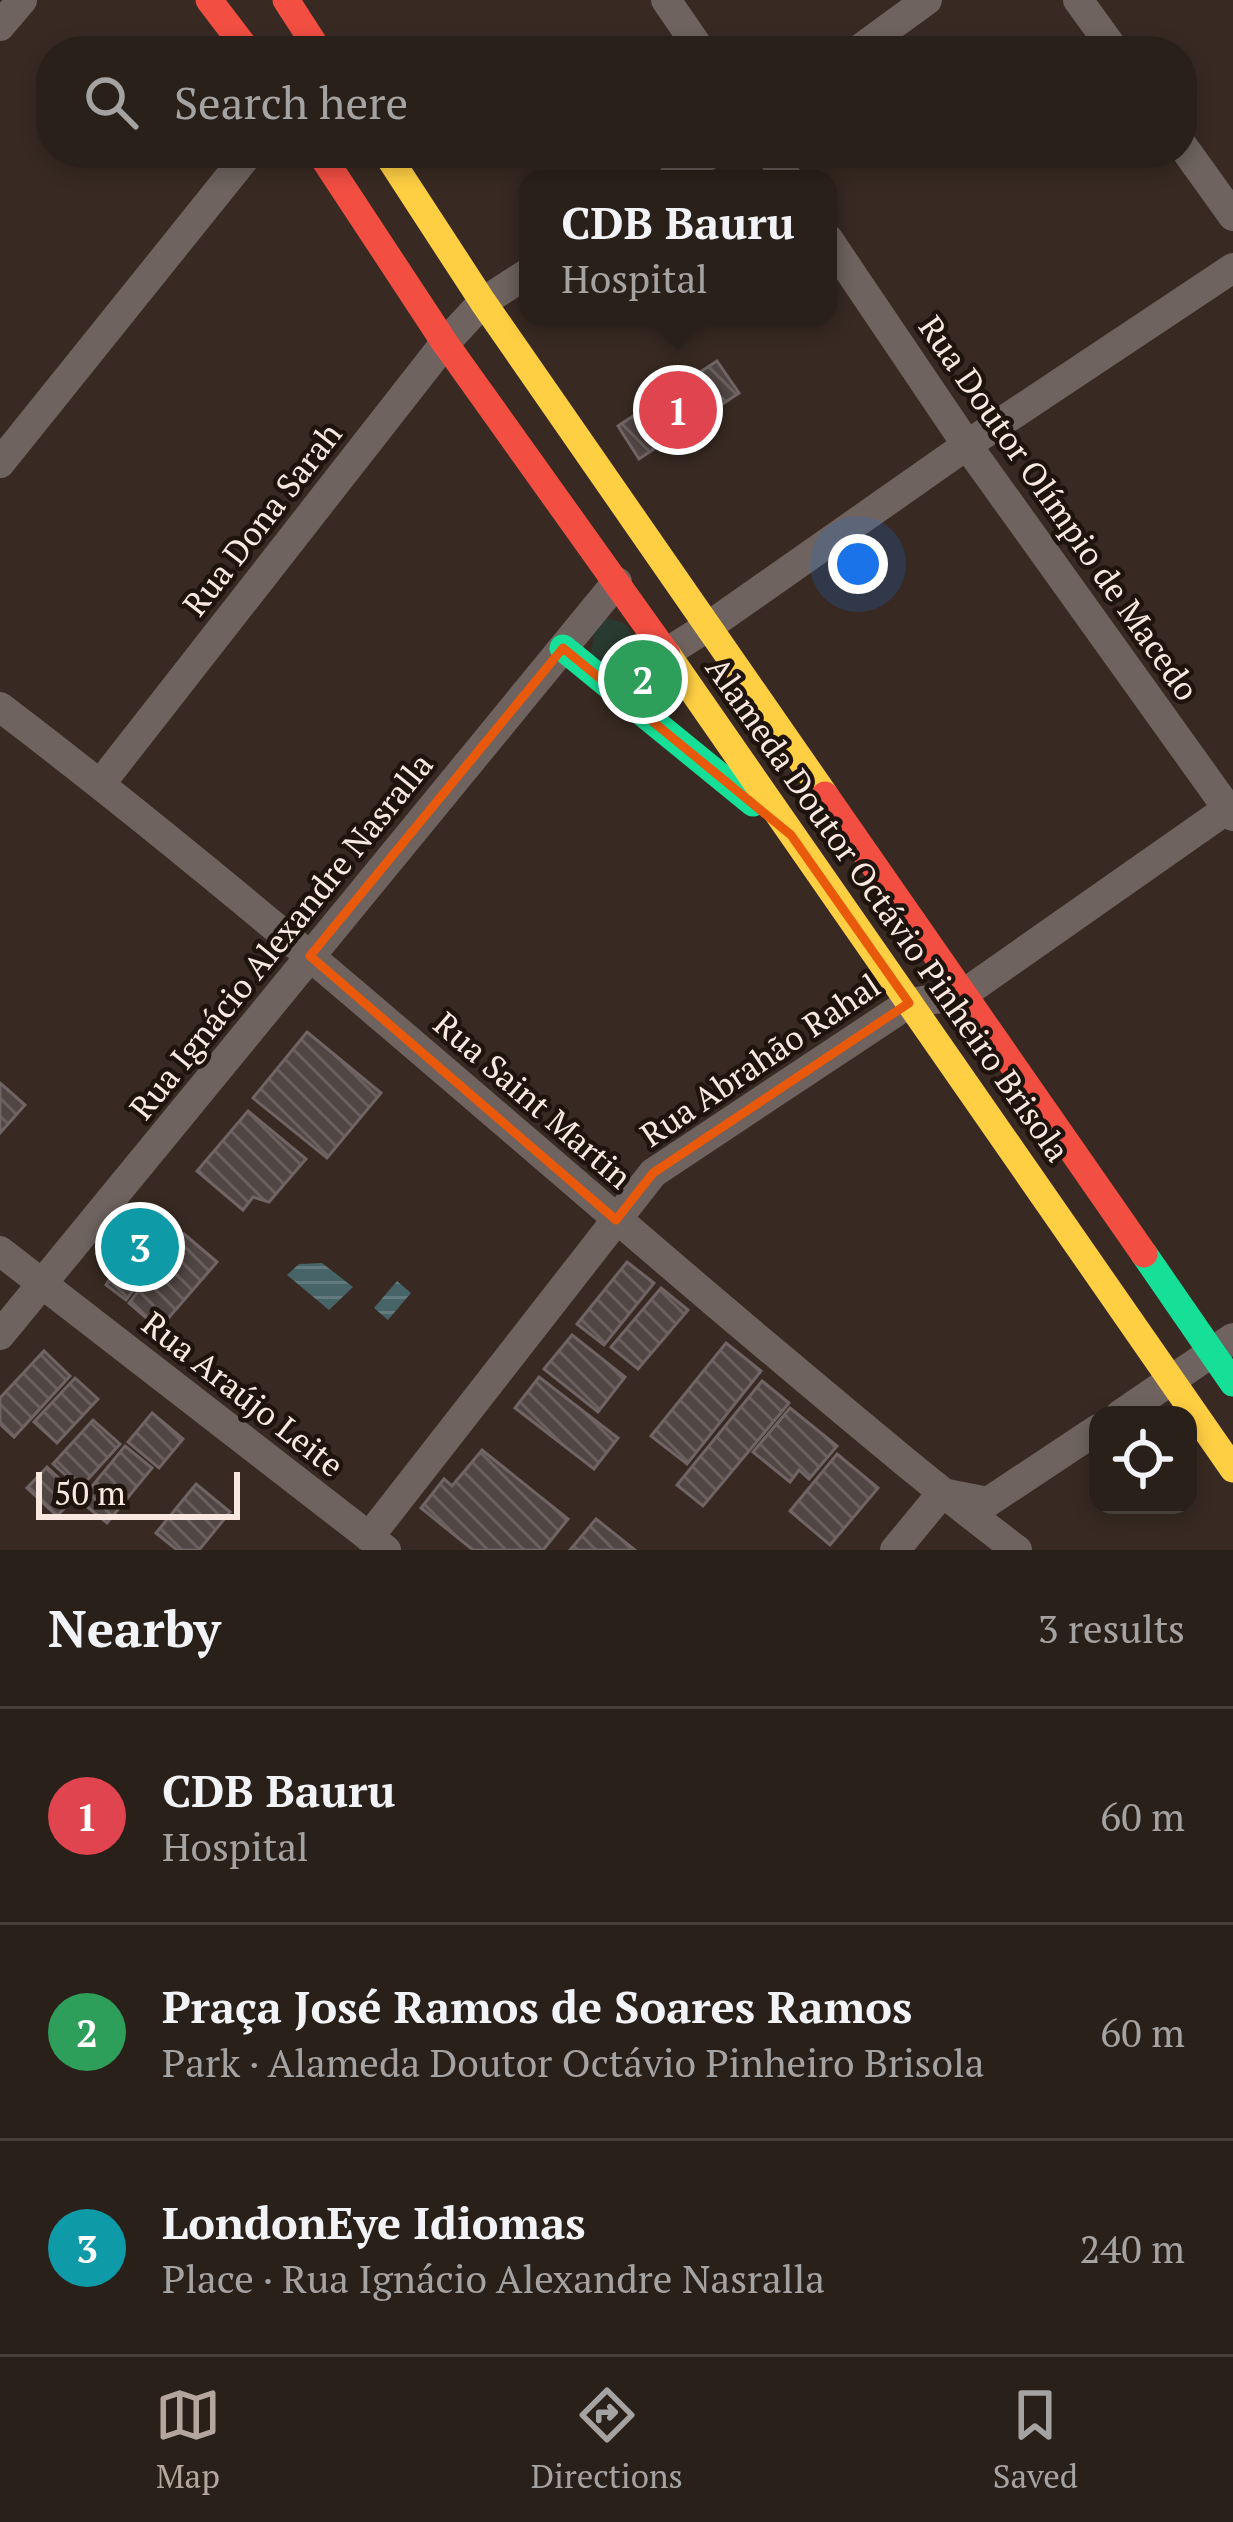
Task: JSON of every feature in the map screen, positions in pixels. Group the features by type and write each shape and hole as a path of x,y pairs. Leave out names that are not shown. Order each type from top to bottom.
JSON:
{"street":[{"path":"0,26 22,0"},
{"path":"209,0 237,36"},
{"path":"286,0 310,36"},
{"path":"666,0 690,36"},
{"path":"878,36 927,0"},
{"path":"1078,0 1104,36"},
{"path":"1197,166 1233,216"},
{"path":"0,463 237,168"},
{"name":"Alameda Doutor Octávio Pinheiro Brisola","path":"330,168 446,343 1233,1469"},
{"name":"Alameda Doutor Octávio Pinheiro Brisola","path":"396,168 483,302 962,994 1223,1346 1233,1383"},
{"name":"Rua Doutor Olímpio de Macedo","path":"837,252 967,445 1231,810"},
{"path":"666,653 1233,268"},
{"name":"Rua Dona Sarah","path":"100,783 446,343 483,302 519,279"},
{"name":"Rua Ignácio Alexandre Nasralla","path":"0,1335 617,582"},
{"path":"563,648 791,835"},
{"name":"Rua Saint Martin","path":"0,707 310,956 616,1220 942,1493 1017,1550"},
{"name":"Rua Abrahão Rahal","path":"377,1543 653,1174 909,1003 962,994 1231,810"},
{"name":"Rua Araújo Leite","path":"0,1251 377,1543"},
{"path":"1133,1406 1223,1346"},
{"path":"895,1550 942,1493 988,1502 1089,1436"}],"highlighted area":[{"path":"563,648 791,835 909,1003 653,1173 616,1220 310,956"}],"green space":[{"path":"607,618 624,623 676,703 670,709 591,654 594,634"}],"water":[{"path":"322,1263 353,1287 329,1310 287,1275 299,1264"},
{"path":"397,1281 411,1293 388,1320 374,1308"}],"building":[{"path":"717,361 739,393 639,459 618,426"},
{"path":"307,1032 381,1093 327,1158 253,1098"},
{"path":"0,1083 25,1105 0,1133"},
{"path":"248,1111 306,1159 269,1202 253,1197 243,1210 197,1171"},
{"path":"145,1207 177,1234 126,1300 106,1285 115,1271 101,1260"},
{"path":"184,1234 217,1262 159,1329 129,1303"},
{"path":"627,1262 654,1283 604,1345 577,1324"},
{"path":"661,1288 688,1310 638,1369 611,1347"},
{"path":"572,1335 625,1377 598,1412 544,1369"},
{"path":"726,1343 761,1371 687,1464 651,1436"},
{"path":"44,1351 70,1376 14,1437 0,1424 0,1398"},
{"path":"539,1377 618,1438 594,1469 515,1408"},
{"path":"75,1378 98,1399 57,1443 34,1422"},
{"path":"762,1381 789,1403 703,1506 677,1485"},
{"path":"790,1408 837,1446 809,1479 799,1470 790,1482 753,1452"},
{"path":"152,1413 183,1439 159,1468 128,1442"},
{"path":"93,1420 120,1444 80,1488 53,1464"},
{"path":"125,1446 152,1468 107,1523 80,1501"},
{"path":"482,1450 568,1519 543,1550 473,1550 421,1508 444,1479 452,1486"},
{"path":"837,1454 878,1488 830,1545 790,1511"},
{"path":"47,1467 77,1495 57,1516 27,1488"},
{"path":"196,1484 230,1512 199,1550 177,1550 156,1533"},
{"path":"596,1519 635,1550 570,1550"}],"traffic: fast":[{"path":"563,648 753,803"},
{"path":"1144,1254 1233,1383"}],"traffic: slow":[{"path":"396,168 483,302 825,795"},
{"path":"667,654 1233,1469"}],"traffic: jam":[{"path":"209,0 237,36"},
{"path":"286,0 309,36"},
{"path":"330,168 445,343 667,654"},
{"path":"825,795 1144,1254"}],"place":[{"name":"CDB Bauru","path":"678,410"},
{"name":"Praça José Ramos de Soares Ramos","path":"643,679"},
{"name":"LondonEye Idiomas","path":"140,1247"}]}
